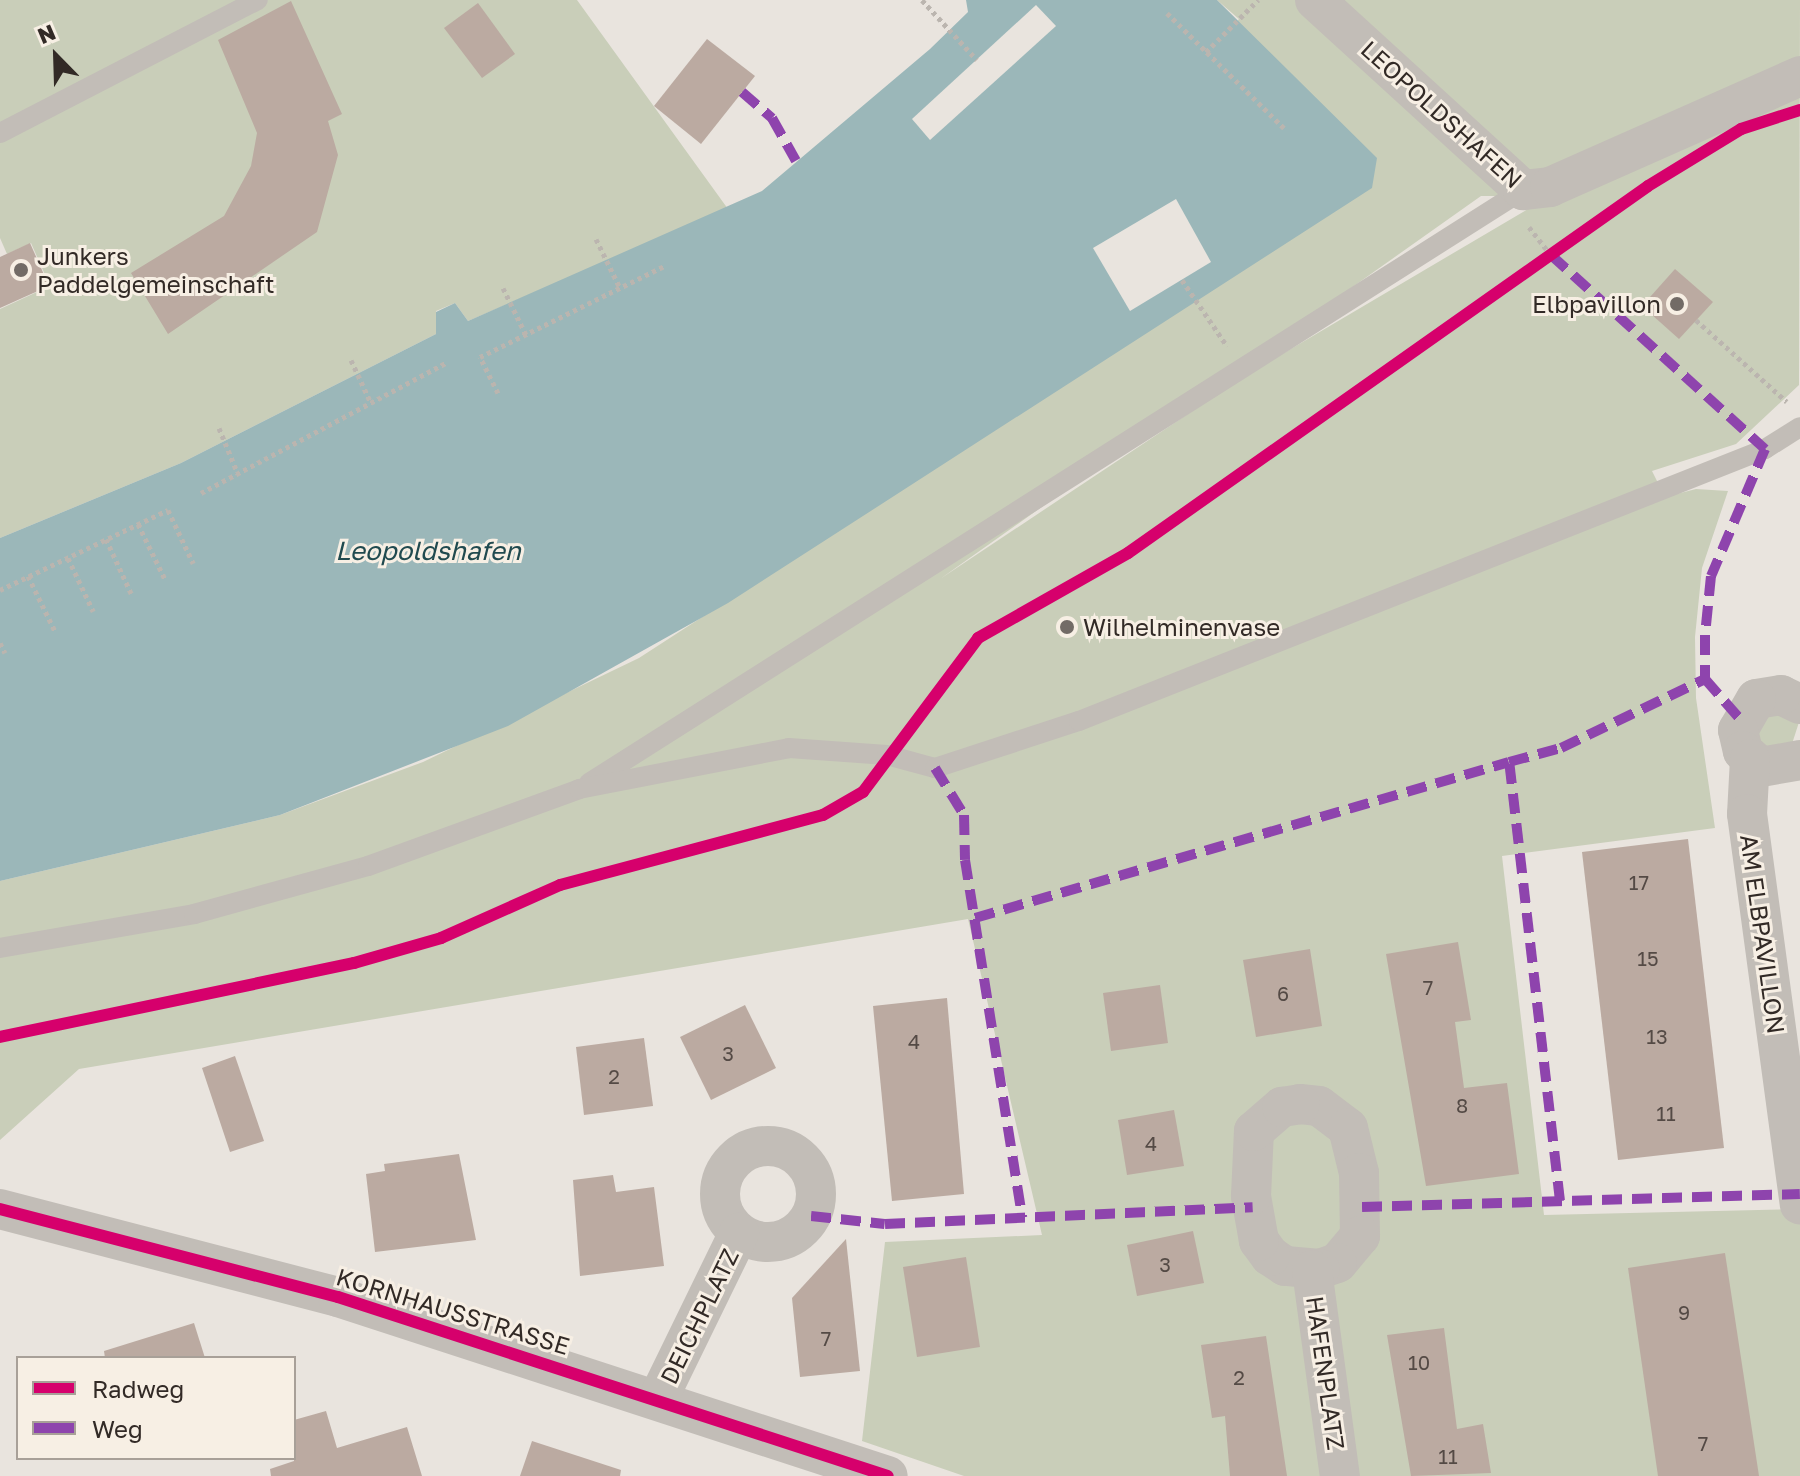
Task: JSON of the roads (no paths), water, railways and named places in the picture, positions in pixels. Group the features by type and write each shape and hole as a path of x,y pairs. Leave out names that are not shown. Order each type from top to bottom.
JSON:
{"street":[{"name":"LEOPOLDSHAFEN","path":"1315,0 1524,206 1550,187 1800,76"},
{"name":"AM ELBPAVILLON","path":"1800,704 1769,695 1747,708 1738,741 1750,759 1747,814 1800,1204"},
{"path":"1750,759 1773,770 1800,760"},
{"name":"KORNHAUSSTRASSE","path":"0,1209 338,1297 888,1476"},
{"name":"DEICHPLATZ","path":"658,1399 739,1233"},
{"name":"HAFENPLATZ","path":"1312,1270 1340,1476"}],"lane":[{"path":"0,133 258,0"},
{"path":"579,789 1244,370 1524,206"},
{"path":"0,948 238,902 368,866 579,789 789,748 887,755 935,768 1079,721 1765,449 1800,427"}],"water":[{"name":"Leopoldshafen","path":"966,0 1217,0 1377,158 1372,188 728,603 508,726 280,815 0,881 0,538 181,463 436,334 436,312 455,303 468,321 762,191 930,49 968,12"}],"place":[{"name":"Junkers Paddelgemeinschaft","path":"21,270"},
{"name":"Elbpavillon","path":"1677,304"},
{"name":"Wilhelminenvase","path":"1067,627"}]}
